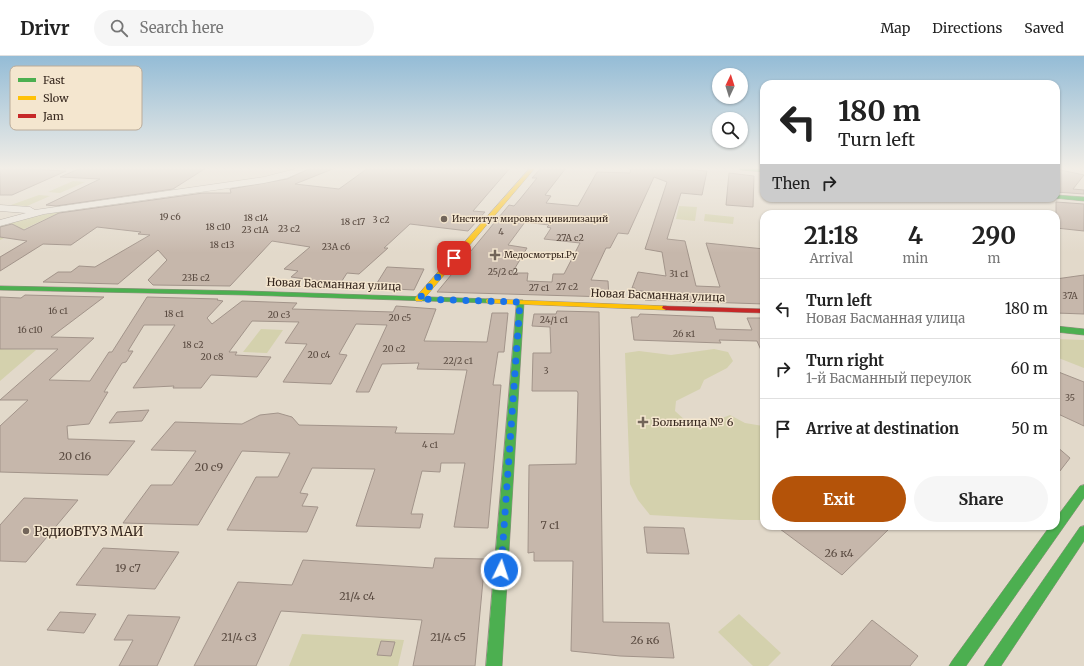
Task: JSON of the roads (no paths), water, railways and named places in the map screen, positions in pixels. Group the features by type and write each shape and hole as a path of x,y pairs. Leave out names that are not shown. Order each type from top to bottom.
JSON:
{"main road":[{"path":"419,299 507,196"},
{"path":"1060,197 1084,199"},
{"name":"Новая Басманная улица","path":"0,288 520,302 760,311"},
{"path":"494,666 520,302"},
{"path":"1060,322 1084,324"},
{"path":"1060,329 1084,332"},
{"path":"1060,525 1082,495"},
{"path":"957,666 1056,530"},
{"path":"992,666 1084,531"}],"street":[{"path":"0,223 43,211 147,196"},
{"path":"0,208 43,211"}],"place":[{"name":"Институт мировых цивилизаций","path":"444,219"},
{"name":"Медосмотры.Ру","path":"495,255"},
{"name":"Больница № 6","path":"643,422"},
{"name":"РадиоВТУЗ МАИ","path":"26,531"}]}
